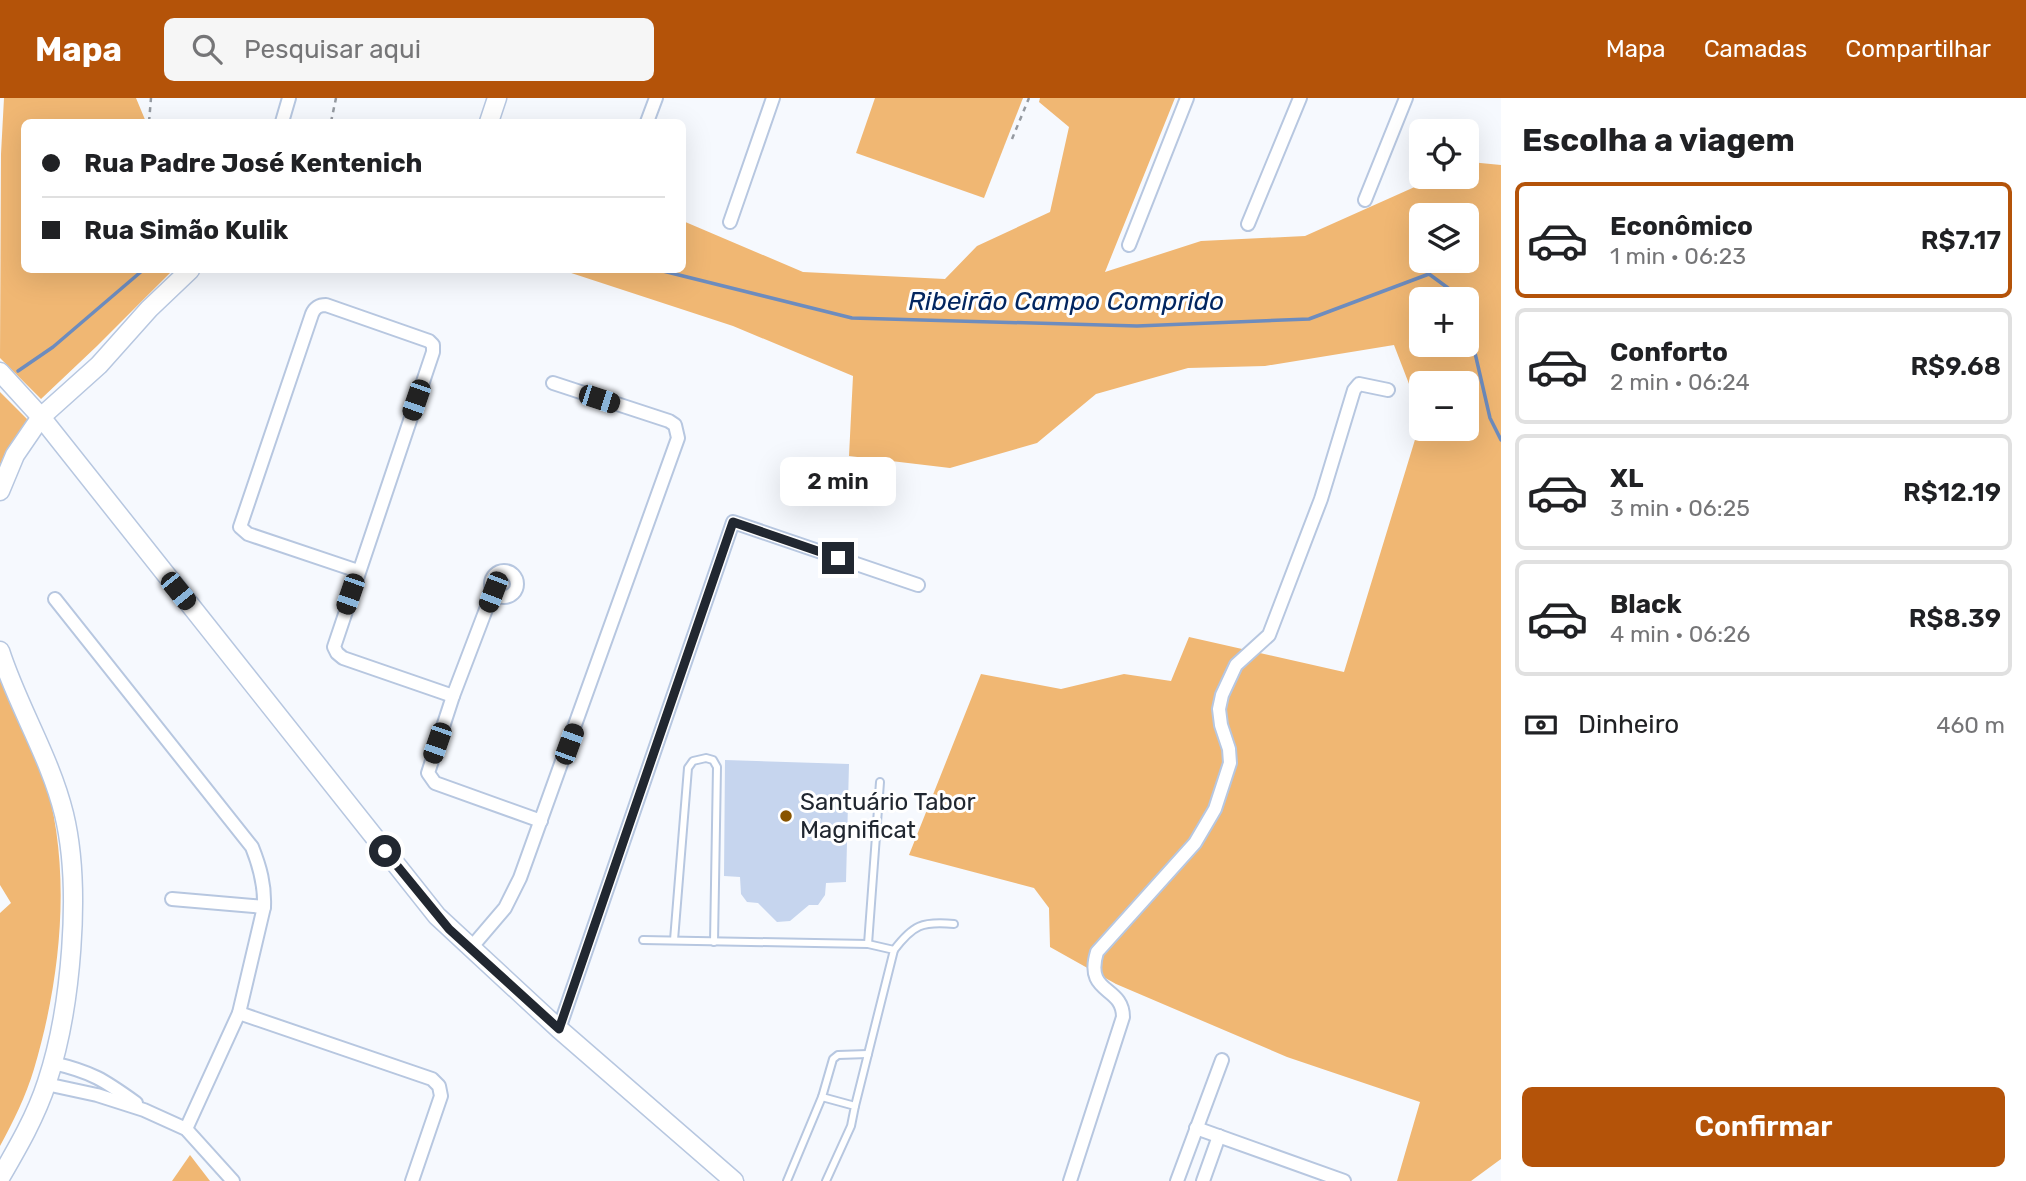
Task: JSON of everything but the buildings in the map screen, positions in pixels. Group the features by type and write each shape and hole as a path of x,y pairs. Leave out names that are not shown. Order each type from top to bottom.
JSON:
{"street":[{"path":"283,119 289,98"},
{"path":"490,119 497,98"},
{"path":"648,119 656,98"},
{"path":"730,222 773,98"},
{"path":"1129,245 1187,98"},
{"path":"1248,224 1300,98"},
{"path":"1365,200 1406,98"},
{"path":"0,491 15,455 41,417 99,365 149,309 187,273"},
{"path":"358,571 248,534 240,527 312,314 315,308 321,305 429,341 433,345 433,352 335,640 337,653 343,658 453,696"},
{"path":"0,372 41,417 437,916 559,1029 734,1181"},
{"path":"470,949 505,908 514,892 678,438 675,425 669,421 553,383"},
{"path":"1070,1181 1123,1017 1121,1002 1094,978 1093,966 1097,952 1195,843 1216,809 1230,762 1219,709 1228,679 1236,665 1269,635 1321,499 1354,390 1359,384 1388,390"},
{"path":"559,1029 733,522 918,585"},
{"path":"493,592 453,696 428,773 431,779 541,821"},
{"path":"55,599 252,847 261,872 265,892 264,906 239,1013 186,1129"},
{"path":"0,651 54,781 69,841 72,876 70,948 61,1019 47,1084 0,1178"},
{"path":"172,899 264,906"},
{"path":"239,1013 432,1079 439,1086 441,1096 412,1181"},
{"path":"1177,1181 1222,1060"},
{"path":"52,1063 81,1070 102,1079 145,1110"},
{"path":"47,1084 97,1095 145,1110 186,1129 233,1181"},
{"path":"1195,1128 1344,1181"},
{"path":"1203,1181 1219,1136"}],"lane":[{"path":"674,940 688,768 693,761 706,758 713,760 717,767 713,942"},
{"path":"868,944 880,782"},
{"path":"826,1181 851,1126 894,950 907,932 917,926 933,922 954,924"},
{"path":"643,940 868,944 894,950"},
{"path":"787,1181 822,1097 833,1059 838,1055 868,1054"},
{"path":"822,1097 855,1106"}],"path":[{"path":"149,119 151,98"},
{"path":"332,119 336,98"},
{"path":"1012,139 1029,98"}],"shaded area":[{"path":"4,98 136,98 145,119 21,119 21,273 170,273 41,399 0,358 1,154"},
{"path":"875,98 1023,98 984,198 856,153"},
{"path":"1040,98 1175,98 1105,272 1201,241 1305,236 1410,189 1479,189 1479,163 1501,165 1501,1159 1471,1181 1397,1181 1420,1102 1287,1057 1116,984 1050,947 1049,908 1034,888 909,855 981,674 1061,689 1124,674 1171,681 1189,637 1344,672 1415,441 1479,441 1479,371 1409,371 1409,384 1394,345 1265,366 1188,368 1096,394 1037,443 950,468 849,456 853,376 733,326 571,273 686,273 686,222 803,272 945,279 977,246 1050,212 1069,127 1039,102"},
{"path":"0,392 28,420 0,465"},
{"path":"0,672 28,732 52,806 58,843 60,919 57,958 44,1033 27,1089 0,1146 0,913 11,903 0,885"},
{"path":"190,1155 210,1181 172,1181"}],"waterway":[{"name":"Ribeirão Campo Comprido","path":"18,371 53,347 139,273"},
{"name":"Ribeirão Campo Comprido","path":"671,273 852,318 1137,326 1309,319 1429,274 1447,287"},
{"name":"Ribeirão Campo Comprido","path":"1476,357 1490,418 1501,440"}],"place":[{"name":"Santuário Tabor Magnificat","path":"786,816"}],"route":[{"path":"385,851 449,929 559,1029 733,522 838,558"}]}
